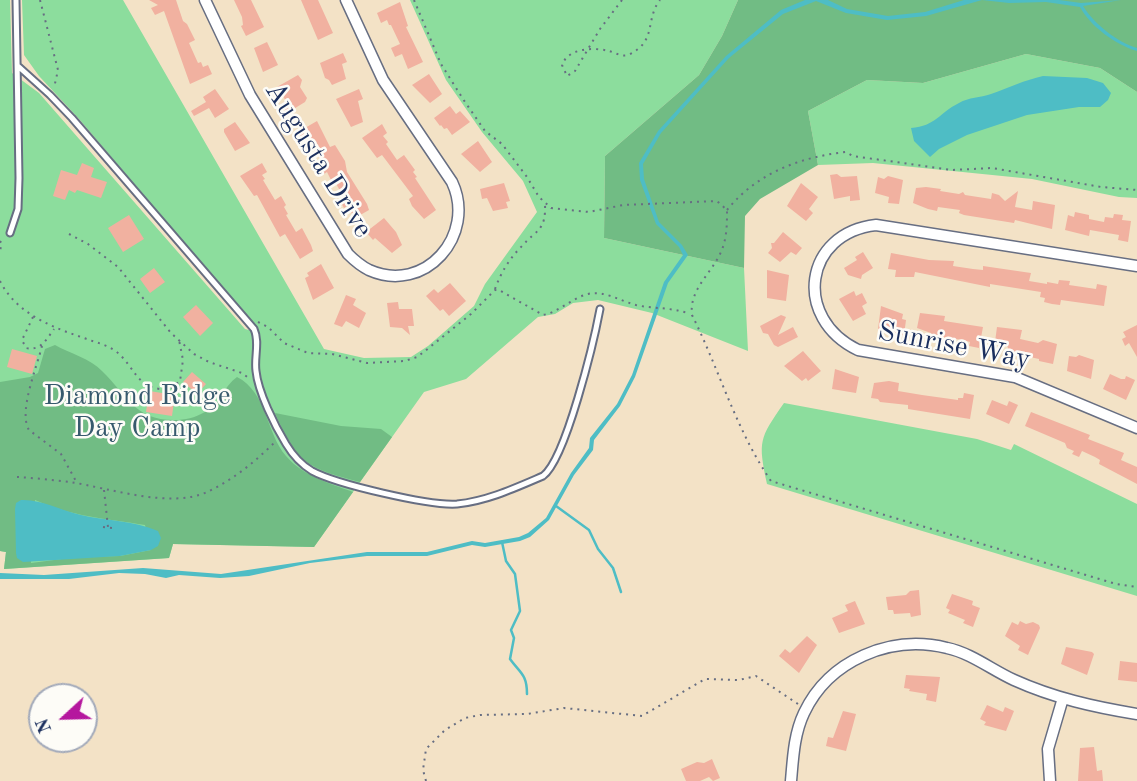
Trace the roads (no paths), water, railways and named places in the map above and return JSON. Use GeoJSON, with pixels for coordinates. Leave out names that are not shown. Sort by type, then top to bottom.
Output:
{"type":"FeatureCollection","features":[{"type":"Feature","properties":{"kind":"street","name":"Augusta Drive"},"geometry":{"type":"LineString","coordinates":[[205,0],[250,95],[348,254],[359,264],[376,272],[402,275],[415,272],[440,256],[453,238],[459,218],[458,197],[452,182],[383,80],[346,0]]}},
{"type":"Feature","properties":{"kind":"street","name":"Sunrise Way"},"geometry":{"type":"LineString","coordinates":[[1137,267],[876,225],[856,230],[833,244],[820,263],[815,286],[817,307],[827,327],[858,350],[1015,377],[1137,428]]}},
{"type":"Feature","properties":{"kind":"street"},"geometry":{"type":"LineString","coordinates":[[791,781],[796,737],[807,709],[824,684],[852,661],[881,649],[916,644],[943,647],[962,652],[1013,679],[1063,698],[1137,715]]}},
{"type":"Feature","properties":{"kind":"street"},"geometry":{"type":"LineString","coordinates":[[1050,781],[1048,749],[1063,698]]}},
{"type":"Feature","properties":{"kind":"lane"},"geometry":{"type":"LineString","coordinates":[[9,233],[18,209],[19,67],[16,0]]}},
{"type":"Feature","properties":{"kind":"lane"},"geometry":{"type":"LineString","coordinates":[[19,67],[50,95],[257,335],[255,367],[258,384],[291,452],[315,472],[381,492],[445,504],[492,497],[543,477],[549,472],[566,432],[600,309]]}},
{"type":"Feature","properties":{"kind":"water"},"geometry":{"type":"Polygon","coordinates":[[[805,0],[828,0],[847,9],[888,16],[925,12],[964,0],[982,0],[926,16],[887,20],[846,13],[816,1],[783,14],[729,58],[661,133],[643,164],[644,179],[659,222],[688,255],[668,283],[635,377],[620,406],[594,440],[593,450],[574,475],[549,520],[530,537],[485,547],[472,545],[427,556],[367,556],[310,563],[249,576],[220,578],[179,575],[166,578],[119,573],[69,579],[0,579],[0,573],[44,575],[143,568],[221,574],[367,552],[427,552],[472,541],[485,543],[528,533],[546,518],[571,473],[589,448],[590,438],[617,404],[632,375],[664,282],[683,255],[679,247],[656,224],[640,180],[639,163],[658,131],[726,56],[781,10],[805,0]]]}},
{"type":"Feature","properties":{"kind":"water"},"geometry":{"type":"Polygon","coordinates":[[[982,0],[1059,0],[1081,3],[1121,0],[1083,6],[1107,32],[1137,48],[1137,51],[1104,34],[1080,7],[1046,2],[1009,3],[982,0]]]}},
{"type":"Feature","properties":{"kind":"water"},"geometry":{"type":"Polygon","coordinates":[[[1043,76],[1087,78],[1103,83],[1111,93],[1100,107],[1079,107],[1027,115],[967,135],[939,149],[930,157],[914,141],[911,128],[932,122],[963,101],[1043,76]]]}},
{"type":"Feature","properties":{"kind":"water"},"geometry":{"type":"Polygon","coordinates":[[[21,500],[43,503],[81,515],[139,525],[158,531],[161,538],[158,546],[151,550],[120,556],[23,562],[17,558],[16,553],[15,509],[16,503],[21,500]]]}},
{"type":"Feature","properties":{"kind":"waterway"},"geometry":{"type":"LineString","coordinates":[[556,506],[589,530],[598,549],[613,568],[621,592]]}},
{"type":"Feature","properties":{"kind":"waterway"},"geometry":{"type":"LineString","coordinates":[[502,542],[506,561],[515,574],[520,611],[511,630],[514,638],[510,659],[524,678],[527,694]]}},
{"type":"Feature","properties":{"kind":"park label","name":"Diamond Ridge Day Camp"},"geometry":{"type":"Point","coordinates":[137,413]}}]}
